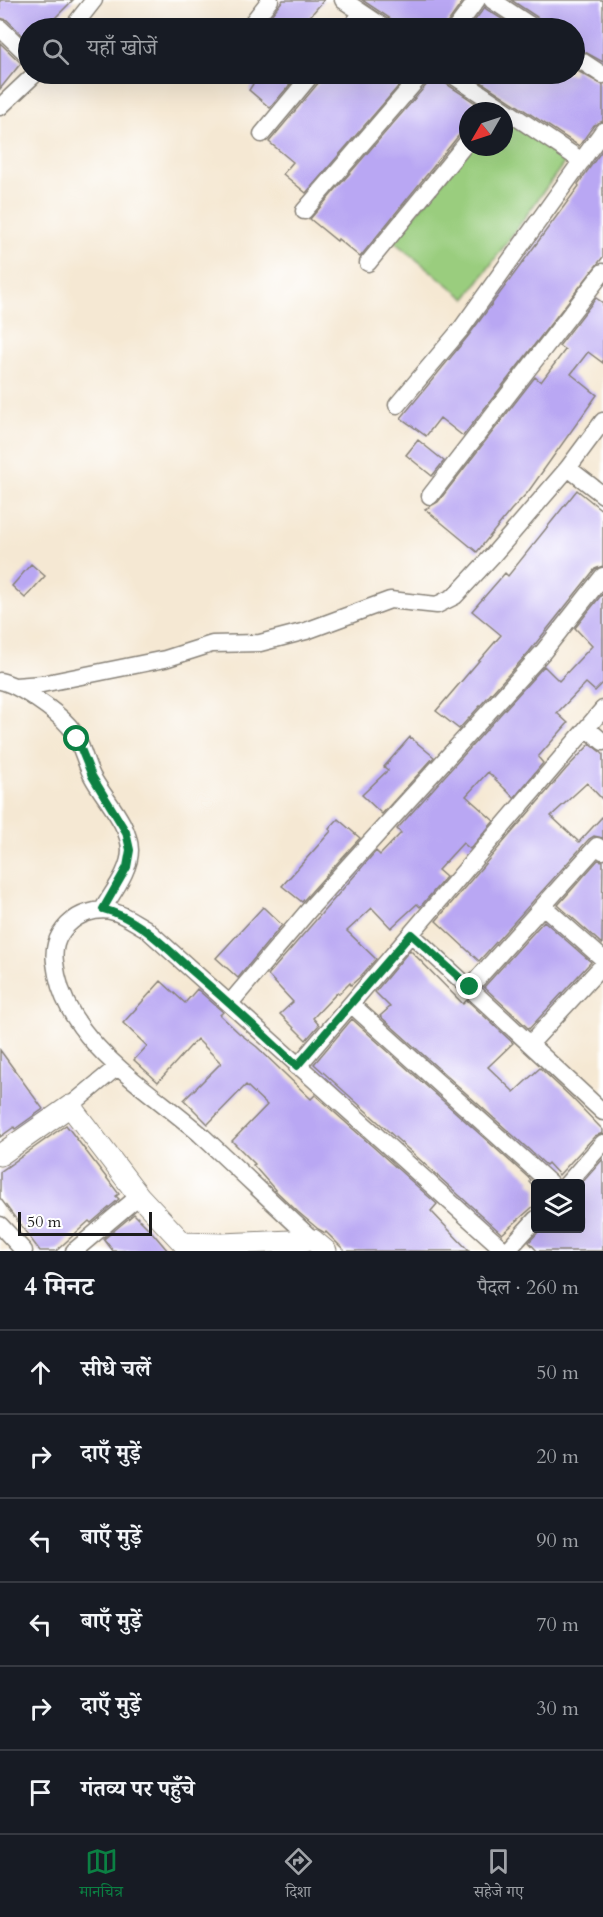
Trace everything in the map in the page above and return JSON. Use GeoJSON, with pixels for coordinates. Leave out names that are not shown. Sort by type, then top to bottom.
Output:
{"type":"FeatureCollection","features":[{"type":"Feature","properties":{"kind":"street"},"geometry":{"type":"LineString","coordinates":[[80,18],[94,0]]}},
{"type":"Feature","properties":{"kind":"street"},"geometry":{"type":"LineString","coordinates":[[256,18],[270,0]]}},
{"type":"Feature","properties":{"kind":"street"},"geometry":{"type":"LineString","coordinates":[[343,0],[370,18]]}},
{"type":"Feature","properties":{"kind":"street"},"geometry":{"type":"LineString","coordinates":[[464,18],[477,0]]}},
{"type":"Feature","properties":{"kind":"street"},"geometry":{"type":"LineString","coordinates":[[492,0],[519,18]]}},
{"type":"Feature","properties":{"kind":"street"},"geometry":{"type":"LineString","coordinates":[[358,18],[362,13]]}},
{"type":"Feature","properties":{"kind":"street"},"geometry":{"type":"LineString","coordinates":[[0,28],[18,45]]}},
{"type":"Feature","properties":{"kind":"street"},"geometry":{"type":"LineString","coordinates":[[585,63],[603,75]]}},
{"type":"Feature","properties":{"kind":"street"},"geometry":{"type":"LineString","coordinates":[[0,107],[24,84]]}},
{"type":"Feature","properties":{"kind":"street"},"geometry":{"type":"LineString","coordinates":[[262,134],[304,84]]}},
{"type":"Feature","properties":{"kind":"street"},"geometry":{"type":"LineString","coordinates":[[304,211],[413,84]]}},
{"type":"Feature","properties":{"kind":"street"},"geometry":{"type":"LineString","coordinates":[[464,84],[488,102]]}},
{"type":"Feature","properties":{"kind":"street"},"geometry":{"type":"LineString","coordinates":[[513,118],[582,161]]}},
{"type":"Feature","properties":{"kind":"street"},"geometry":{"type":"LineString","coordinates":[[398,405],[461,329],[603,131]]}},
{"type":"Feature","properties":{"kind":"street"},"geometry":{"type":"LineString","coordinates":[[368,263],[459,152]]}},
{"type":"Feature","properties":{"kind":"street"},"geometry":{"type":"LineString","coordinates":[[430,496],[603,272]]}},
{"type":"Feature","properties":{"kind":"street"},"geometry":{"type":"LineString","coordinates":[[7,684],[42,684],[165,659],[212,644],[260,643],[306,631],[390,600],[437,605],[455,596],[493,555],[567,468],[603,421]]}},
{"type":"Feature","properties":{"kind":"street"},"geometry":{"type":"LineString","coordinates":[[567,468],[603,495]]}},
{"type":"Feature","properties":{"kind":"street"},"geometry":{"type":"LineString","coordinates":[[230,1003],[314,904],[543,652],[603,576]]}},
{"type":"Feature","properties":{"kind":"street"},"geometry":{"type":"LineString","coordinates":[[7,684],[21,688],[69,726],[77,739],[92,776],[126,832],[130,850],[127,867],[103,909]]}},
{"type":"Feature","properties":{"kind":"street"},"geometry":{"type":"LineString","coordinates":[[297,1066],[603,709]]}},
{"type":"Feature","properties":{"kind":"street"},"geometry":{"type":"LineString","coordinates":[[587,728],[603,742]]}},
{"type":"Feature","properties":{"kind":"street"},"geometry":{"type":"LineString","coordinates":[[470,987],[597,846],[603,851]]}},
{"type":"Feature","properties":{"kind":"street"},"geometry":{"type":"LineString","coordinates":[[530,1044],[601,968],[543,906]]}},
{"type":"Feature","properties":{"kind":"street"},"geometry":{"type":"LineString","coordinates":[[320,1245],[189,1125],[117,1067],[80,1027],[59,985],[53,954],[57,938],[67,925],[83,914],[103,909],[119,913],[145,928],[506,1251],[531,1224]]}},
{"type":"Feature","properties":{"kind":"street"},"geometry":{"type":"LineString","coordinates":[[411,934],[603,1112]]}},
{"type":"Feature","properties":{"kind":"street"},"geometry":{"type":"LineString","coordinates":[[351,1004],[545,1179]]}},
{"type":"Feature","properties":{"kind":"street"},"geometry":{"type":"LineString","coordinates":[[0,1155],[70,1106],[117,1067]]}},
{"type":"Feature","properties":{"kind":"street"},"geometry":{"type":"LineString","coordinates":[[70,1106],[140,1196],[187,1247],[222,1244],[320,1245]]}},
{"type":"Feature","properties":{"kind":"street"},"geometry":{"type":"LineString","coordinates":[[571,1179],[603,1143]]}},
{"type":"Feature","properties":{"kind":"street"},"geometry":{"type":"LineString","coordinates":[[74,1251],[140,1196]]}},
{"type":"Feature","properties":{"kind":"street"},"geometry":{"type":"LineString","coordinates":[[0,1225],[24,1251]]}},
{"type":"Feature","properties":{"kind":"green space"},"geometry":{"type":"Polygon","coordinates":[[[513,118],[567,159],[466,299],[393,241],[464,156],[513,156],[513,118]]]}},
{"type":"Feature","properties":{"kind":"building"},"geometry":{"type":"Polygon","coordinates":[[[0,0],[73,0],[55,18],[18,18],[18,31],[7,20],[0,18],[0,0]]]}},
{"type":"Feature","properties":{"kind":"building"},"geometry":{"type":"Polygon","coordinates":[[[283,0],[324,0],[309,18],[269,18],[283,0]]]}},
{"type":"Feature","properties":{"kind":"building"},"geometry":{"type":"Polygon","coordinates":[[[362,0],[464,0],[451,18],[389,18],[362,0]]]}},
{"type":"Feature","properties":{"kind":"building"},"geometry":{"type":"Polygon","coordinates":[[[511,0],[603,0],[603,62],[585,52],[585,18],[538,18],[511,0]]]}},
{"type":"Feature","properties":{"kind":"building"},"geometry":{"type":"Polygon","coordinates":[[[485,7],[500,18],[477,18],[485,7]]]}},
{"type":"Feature","properties":{"kind":"building"},"geometry":{"type":"Polygon","coordinates":[[[0,43],[18,60],[18,67],[0,89],[0,43]]]}},
{"type":"Feature","properties":{"kind":"building"},"geometry":{"type":"Polygon","coordinates":[[[585,75],[603,85],[603,121],[594,125],[579,146],[484,84],[585,84],[585,75]]]}},
{"type":"Feature","properties":{"kind":"building"},"geometry":{"type":"Polygon","coordinates":[[[253,84],[290,84],[270,108],[249,90],[253,84]]]}},
{"type":"Feature","properties":{"kind":"building"},"geometry":{"type":"Polygon","coordinates":[[[317,84],[400,84],[306,193],[283,174],[293,162],[269,142],[317,84]]]}},
{"type":"Feature","properties":{"kind":"building"},"geometry":{"type":"Polygon","coordinates":[[[427,84],[447,84],[474,102],[459,102],[459,135],[360,257],[338,239],[337,241],[310,219],[427,84]]]}},
{"type":"Feature","properties":{"kind":"building"},"geometry":{"type":"Polygon","coordinates":[[[603,149],[603,257],[463,436],[440,418],[426,436],[401,418],[469,335],[579,186],[578,184],[603,149]]]}},
{"type":"Feature","properties":{"kind":"building"},"geometry":{"type":"Polygon","coordinates":[[[596,298],[603,303],[603,363],[588,352],[571,374],[597,395],[528,492],[477,552],[425,509],[438,502],[535,377],[541,382],[565,350],[559,346],[596,298]]]}},
{"type":"Feature","properties":{"kind":"building"},"geometry":{"type":"Polygon","coordinates":[[[418,440],[444,461],[432,476],[406,455],[418,440]]]}},
{"type":"Feature","properties":{"kind":"building"},"geometry":{"type":"Polygon","coordinates":[[[577,490],[603,511],[603,566],[595,569],[529,652],[459,729],[436,711],[501,635],[472,611],[505,573],[508,576],[577,490]]]}},
{"type":"Feature","properties":{"kind":"building"},"geometry":{"type":"Polygon","coordinates":[[[31,564],[45,576],[25,598],[12,586],[31,564]]]}},
{"type":"Feature","properties":{"kind":"building"},"geometry":{"type":"Polygon","coordinates":[[[603,593],[603,683],[595,691],[586,683],[557,713],[568,723],[538,757],[543,763],[514,798],[488,772],[466,796],[494,821],[470,849],[463,843],[438,870],[446,877],[420,907],[417,904],[391,928],[372,908],[347,931],[376,959],[360,977],[339,994],[337,993],[313,1018],[319,1025],[306,1040],[280,1014],[293,1002],[268,975],[376,851],[380,855],[401,833],[397,829],[544,666],[559,681],[592,646],[575,628],[603,593]]]}},
{"type":"Feature","properties":{"kind":"building"},"geometry":{"type":"Polygon","coordinates":[[[410,737],[434,757],[382,814],[362,795],[388,770],[384,767],[410,737]]]}},
{"type":"Feature","properties":{"kind":"building"},"geometry":{"type":"Polygon","coordinates":[[[590,744],[603,754],[603,800],[587,783],[551,816],[579,842],[603,816],[603,838],[594,836],[589,839],[479,961],[436,921],[590,744]]]}},
{"type":"Feature","properties":{"kind":"building"},"geometry":{"type":"Polygon","coordinates":[[[338,819],[360,838],[302,902],[282,886],[331,831],[329,829],[338,819]]]}},
{"type":"Feature","properties":{"kind":"building"},"geometry":{"type":"Polygon","coordinates":[[[598,860],[603,861],[602,944],[558,905],[598,860]]]}},
{"type":"Feature","properties":{"kind":"building"},"geometry":{"type":"Polygon","coordinates":[[[263,907],[282,925],[238,978],[216,958],[263,907]]]}},
{"type":"Feature","properties":{"kind":"building"},"geometry":{"type":"Polygon","coordinates":[[[544,921],[591,962],[529,1029],[484,987],[544,921]]]}},
{"type":"Feature","properties":{"kind":"building"},"geometry":{"type":"Polygon","coordinates":[[[410,950],[463,1004],[467,1000],[513,1043],[488,1067],[514,1092],[540,1068],[603,1130],[603,1133],[595,1136],[559,1175],[380,1016],[390,1007],[375,992],[410,950]]]}},
{"type":"Feature","properties":{"kind":"building"},"geometry":{"type":"Polygon","coordinates":[[[161,981],[185,1003],[197,989],[223,1012],[220,1015],[311,1099],[315,1095],[437,1204],[431,1211],[469,1251],[345,1251],[326,1232],[318,1229],[298,1212],[232,1141],[267,1105],[246,1085],[208,1124],[184,1100],[221,1063],[197,1039],[158,1082],[134,1060],[147,1046],[123,1023],[161,981]]]}},
{"type":"Feature","properties":{"kind":"building"},"geometry":{"type":"Polygon","coordinates":[[[352,1019],[531,1180],[529,1182],[531,1184],[531,1208],[502,1234],[314,1064],[352,1019]]]}},
{"type":"Feature","properties":{"kind":"building"},"geometry":{"type":"Polygon","coordinates":[[[0,1050],[43,1109],[0,1137],[0,1050]]]}},
{"type":"Feature","properties":{"kind":"building"},"geometry":{"type":"Polygon","coordinates":[[[66,1125],[119,1194],[116,1196],[119,1199],[91,1223],[89,1221],[56,1251],[40,1251],[0,1198],[0,1172],[66,1125]]]}},
{"type":"Feature","properties":{"kind":"building"},"geometry":{"type":"Polygon","coordinates":[[[603,1159],[603,1251],[537,1251],[529,1242],[537,1233],[585,1233],[585,1179],[603,1159]]]}},
{"type":"Feature","properties":{"kind":"building"},"geometry":{"type":"Polygon","coordinates":[[[134,1214],[168,1251],[113,1251],[104,1239],[134,1214]]]}},
{"type":"Feature","properties":{"kind":"route"},"geometry":{"type":"LineString","coordinates":[[77,739],[92,776],[126,832],[130,850],[127,867],[103,909],[119,913],[145,928],[297,1066],[411,934],[470,987]]}}]}
